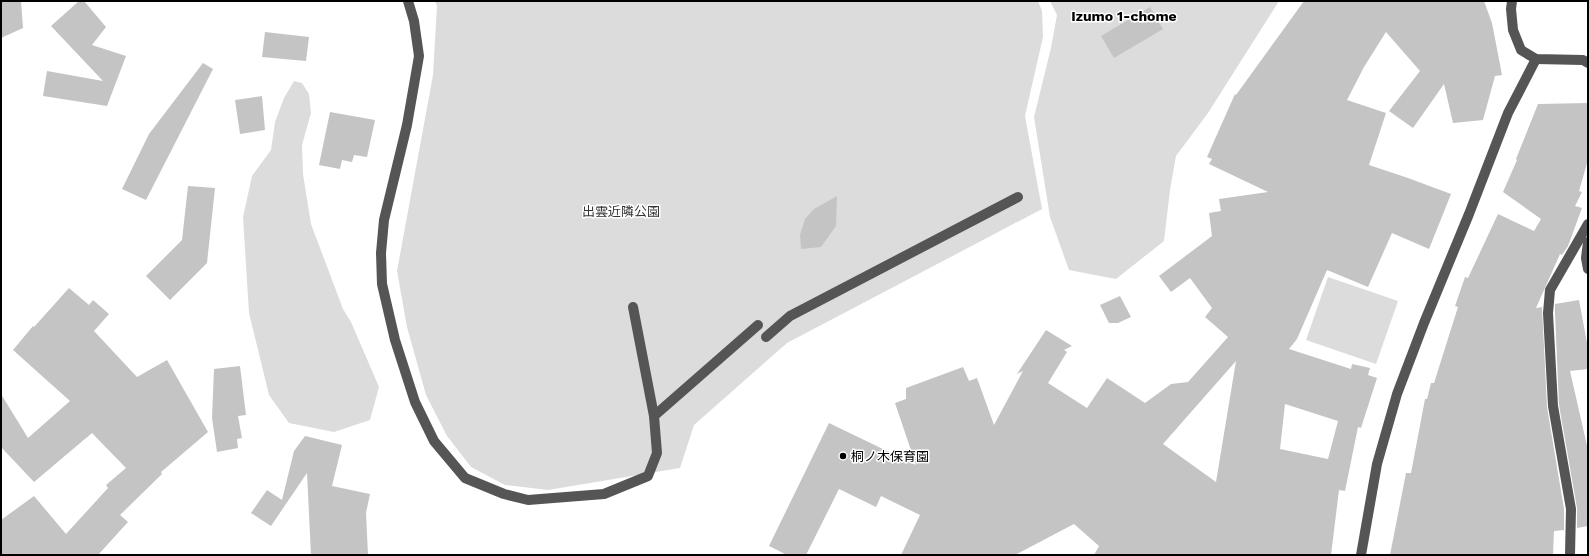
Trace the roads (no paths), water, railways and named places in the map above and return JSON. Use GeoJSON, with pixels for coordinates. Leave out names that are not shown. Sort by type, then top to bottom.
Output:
{"type":"FeatureCollection","features":[{"type":"Feature","properties":{"kind":"street"},"geometry":{"type":"LineString","coordinates":[[408,1],[414,21],[419,56],[407,125],[384,220],[381,253],[382,284],[395,340],[415,402],[434,441],[465,478],[504,494],[528,500],[604,494],[648,476],[656,453],[654,416],[633,307]]}},
{"type":"Feature","properties":{"kind":"street"},"geometry":{"type":"LineString","coordinates":[[1512,1],[1511,9],[1513,30],[1522,50],[1536,59],[1583,60],[1588,63]]}},
{"type":"Feature","properties":{"kind":"street"},"geometry":{"type":"LineString","coordinates":[[1361,555],[1377,464],[1398,394],[1424,323],[1469,214],[1508,113],[1536,59]]}},
{"type":"Feature","properties":{"kind":"street"},"geometry":{"type":"LineString","coordinates":[[766,337],[790,316],[1018,197]]}},
{"type":"Feature","properties":{"kind":"street"},"geometry":{"type":"LineString","coordinates":[[1570,555],[1571,509],[1553,406],[1548,313],[1550,290],[1588,224]]}},
{"type":"Feature","properties":{"kind":"street"},"geometry":{"type":"LineString","coordinates":[[1588,242],[1586,258],[1588,269]]}},
{"type":"Feature","properties":{"kind":"street"},"geometry":{"type":"LineString","coordinates":[[654,416],[758,324]]}},
{"type":"Feature","properties":{"kind":"place","name":"桐ノ木保育園"},"geometry":{"type":"Point","coordinates":[843,456]}},
{"type":"Feature","properties":{"kind":"district","name":"Izumo 1-chome"},"geometry":{"type":"Point","coordinates":[1124,16]}},
{"type":"Feature","properties":{"kind":"park label","name":"出雲近隣公園"},"geometry":{"type":"Point","coordinates":[621,211]}}]}
